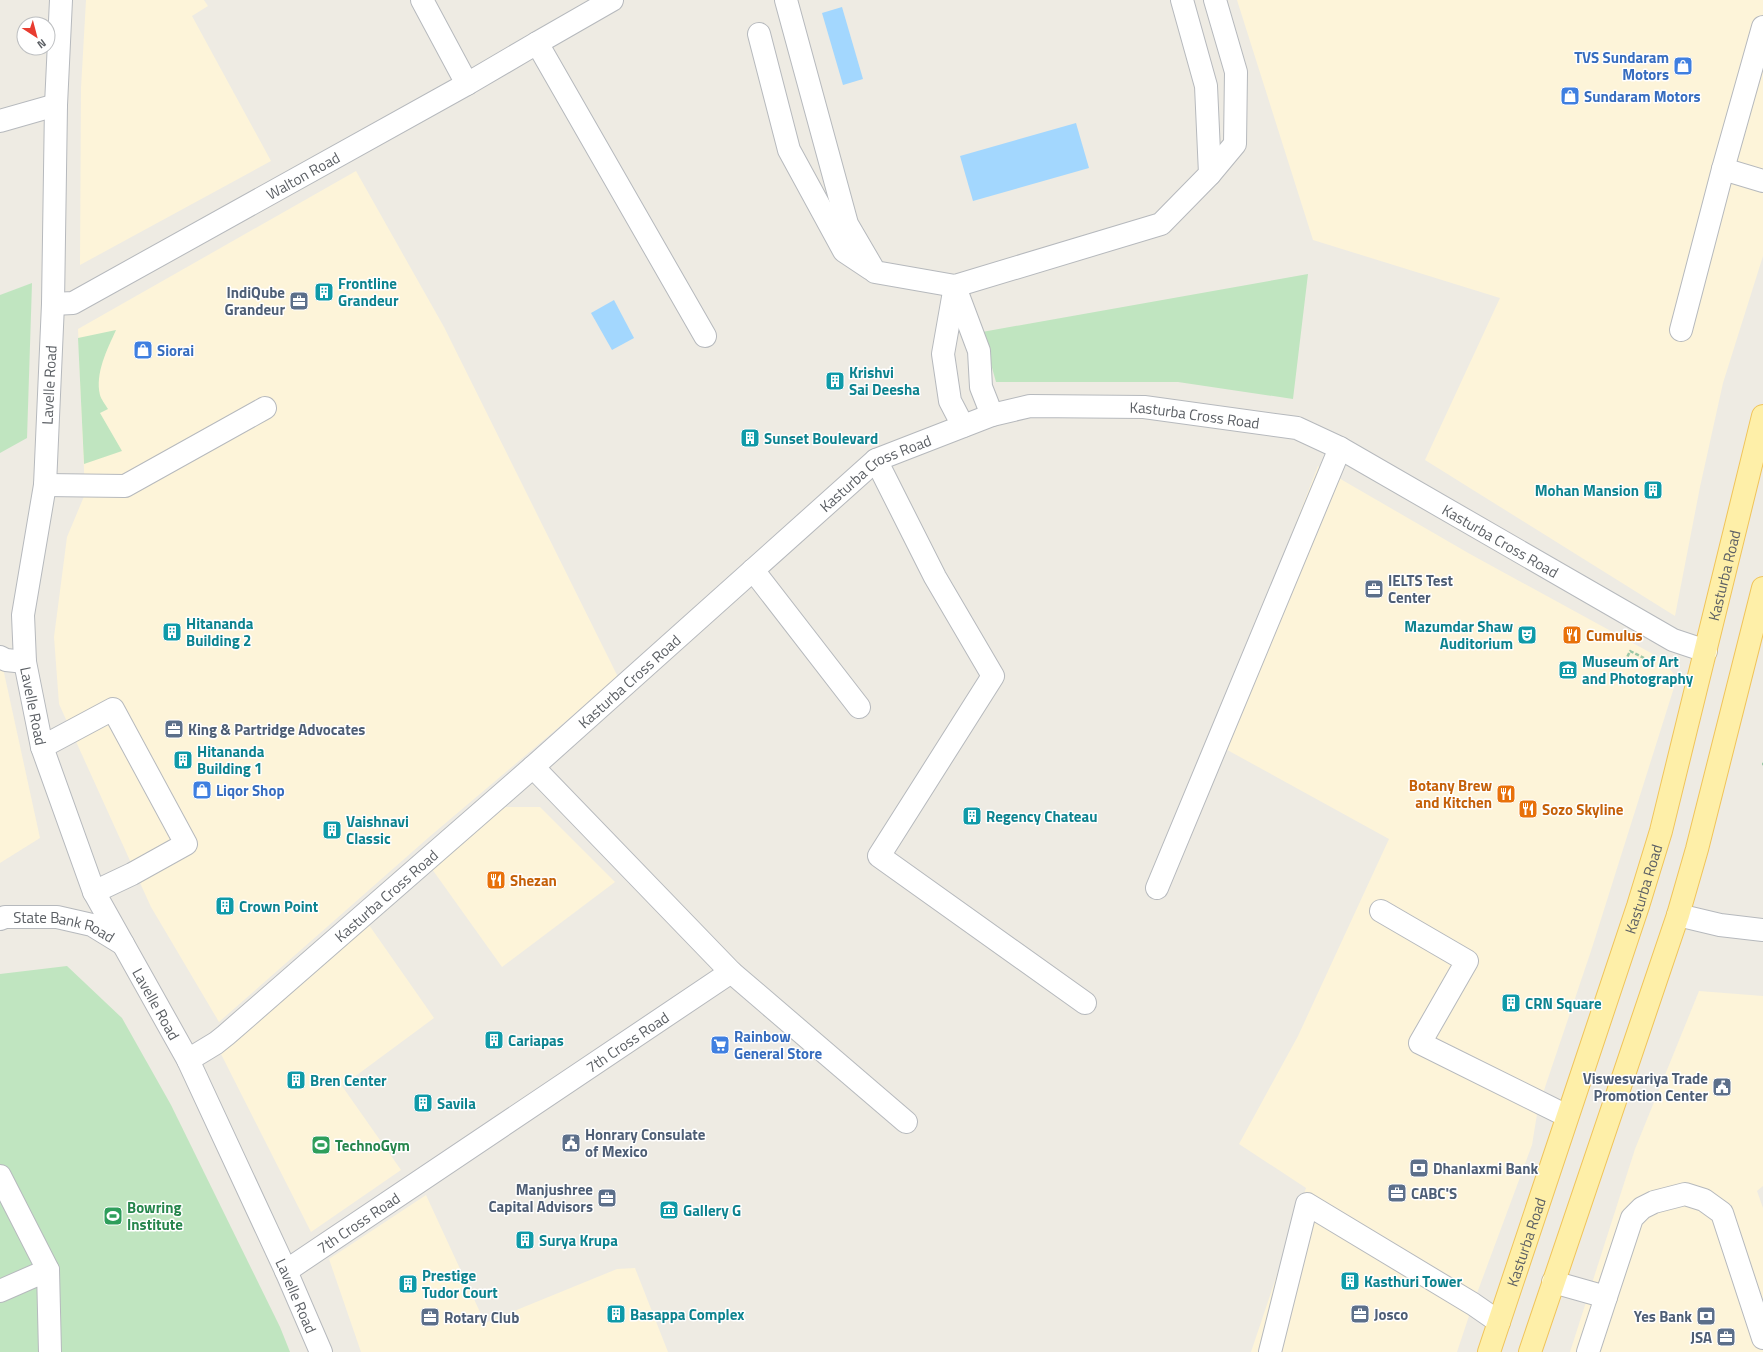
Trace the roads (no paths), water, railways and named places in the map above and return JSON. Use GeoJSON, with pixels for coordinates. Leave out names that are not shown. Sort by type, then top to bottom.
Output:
{"type":"FeatureCollection","features":[{"type":"Feature","properties":{"kind":"main road","name":"Kasturba Road"},"geometry":{"type":"LineString","coordinates":[[1489,1352],[1633,920],[1661,831],[1763,416]]}},
{"type":"Feature","properties":{"kind":"main road"},"geometry":{"type":"LineString","coordinates":[[1530,1352],[1678,915],[1697,848],[1762,592]]}},
{"type":"Feature","properties":{"kind":"street","name":"Lavelle Road"},"geometry":{"type":"LineString","coordinates":[[61,0],[56,105],[53,304],[45,485],[23,615],[25,662],[42,747],[94,892],[188,1060],[286,1271],[321,1352]]}},
{"type":"Feature","properties":{"kind":"street"},"geometry":{"type":"LineString","coordinates":[[422,0],[467,84]]}},
{"type":"Feature","properties":{"kind":"street","name":"Walton Road"},"geometry":{"type":"LineString","coordinates":[[53,304],[73,303],[467,84],[612,0]]}},
{"type":"Feature","properties":{"kind":"street"},"geometry":{"type":"LineString","coordinates":[[786,0],[847,224],[875,272]]}},
{"type":"Feature","properties":{"kind":"street"},"geometry":{"type":"LineString","coordinates":[[1182,0],[1206,86],[1210,174]]}},
{"type":"Feature","properties":{"kind":"street"},"geometry":{"type":"LineString","coordinates":[[759,34],[789,150],[844,251],[875,272],[955,286],[1161,224],[1210,174],[1235,144],[1236,72],[1216,0]]}},
{"type":"Feature","properties":{"kind":"street"},"geometry":{"type":"LineString","coordinates":[[1681,330],[1723,169],[1759,59],[1763,27]]}},
{"type":"Feature","properties":{"kind":"street"},"geometry":{"type":"LineString","coordinates":[[537,43],[705,336]]}},
{"type":"Feature","properties":{"kind":"street"},"geometry":{"type":"LineString","coordinates":[[0,121],[56,105]]}},
{"type":"Feature","properties":{"kind":"street"},"geometry":{"type":"LineString","coordinates":[[1723,169],[1763,180]]}},
{"type":"Feature","properties":{"kind":"street"},"geometry":{"type":"LineString","coordinates":[[955,286],[979,351],[981,387],[992,415]]}},
{"type":"Feature","properties":{"kind":"street"},"geometry":{"type":"LineString","coordinates":[[955,286],[943,354],[950,401],[962,426]]}},
{"type":"Feature","properties":{"kind":"street","name":"Kasturba Cross Road"},"geometry":{"type":"LineString","coordinates":[[188,1060],[216,1043],[532,767],[876,460],[992,415],[1030,406],[1144,406],[1297,428],[1340,448],[1673,640],[1706,651]]}},
{"type":"Feature","properties":{"kind":"street"},"geometry":{"type":"LineString","coordinates":[[45,485],[125,486],[265,408]]}},
{"type":"Feature","properties":{"kind":"street"},"geometry":{"type":"LineString","coordinates":[[1157,888],[1340,448]]}},
{"type":"Feature","properties":{"kind":"street"},"geometry":{"type":"LineString","coordinates":[[876,460],[935,577],[993,676],[879,856],[1085,1003]]}},
{"type":"Feature","properties":{"kind":"street"},"geometry":{"type":"LineString","coordinates":[[753,570],[859,706]]}},
{"type":"Feature","properties":{"kind":"street"},"geometry":{"type":"LineString","coordinates":[[0,657],[6,660],[25,662]]}},
{"type":"Feature","properties":{"kind":"street"},"geometry":{"type":"LineString","coordinates":[[42,747],[113,709],[186,844],[135,872],[94,892]]}},
{"type":"Feature","properties":{"kind":"street"},"geometry":{"type":"LineString","coordinates":[[532,767],[730,972],[906,1122]]}},
{"type":"Feature","properties":{"kind":"street"},"geometry":{"type":"LineString","coordinates":[[1381,911],[1467,961],[1420,1043],[1567,1116]]}},
{"type":"Feature","properties":{"kind":"street"},"geometry":{"type":"LineString","coordinates":[[1678,915],[1720,925],[1763,930]]}},
{"type":"Feature","properties":{"kind":"street","name":"State Bank Road"},"geometry":{"type":"LineString","coordinates":[[0,919],[5,917],[57,917],[71,920],[92,925],[125,946]]}},
{"type":"Feature","properties":{"kind":"street","name":"7th Cross Road"},"geometry":{"type":"LineString","coordinates":[[286,1271],[730,972]]}},
{"type":"Feature","properties":{"kind":"street"},"geometry":{"type":"LineString","coordinates":[[0,1176],[48,1270],[50,1352]]}},
{"type":"Feature","properties":{"kind":"street"},"geometry":{"type":"LineString","coordinates":[[1588,1352],[1632,1218],[1642,1208],[1654,1202],[1685,1194],[1704,1200],[1722,1213],[1763,1338]]}},
{"type":"Feature","properties":{"kind":"street"},"geometry":{"type":"LineString","coordinates":[[1270,1352],[1308,1204],[1473,1304],[1499,1322]]}},
{"type":"Feature","properties":{"kind":"street"},"geometry":{"type":"LineString","coordinates":[[0,1291],[48,1270]]}},
{"type":"Feature","properties":{"kind":"street"},"geometry":{"type":"LineString","coordinates":[[1553,1282],[1606,1297]]}},
{"type":"Feature","properties":{"kind":"water"},"geometry":{"type":"Polygon","coordinates":[[[842,7],[863,79],[843,85],[822,13],[842,7]]]}},
{"type":"Feature","properties":{"kind":"water"},"geometry":{"type":"Polygon","coordinates":[[[1076,123],[1089,168],[973,201],[960,156],[1076,123]]]}},
{"type":"Feature","properties":{"kind":"water"},"geometry":{"type":"Polygon","coordinates":[[[614,300],[634,338],[612,350],[591,313],[614,300]]]}},
{"type":"Feature","properties":{"kind":"place","name":"TVS Sundaram Motors"},"geometry":{"type":"Point","coordinates":[1683,66]}},
{"type":"Feature","properties":{"kind":"place","name":"Sundaram Motors"},"geometry":{"type":"Point","coordinates":[1570,96]}},
{"type":"Feature","properties":{"kind":"place","name":"Frontline Grandeur"},"geometry":{"type":"Point","coordinates":[324,292]}},
{"type":"Feature","properties":{"kind":"place","name":"IndiQube Grandeur"},"geometry":{"type":"Point","coordinates":[299,301]}},
{"type":"Feature","properties":{"kind":"place","name":"Siorai"},"geometry":{"type":"Point","coordinates":[143,350]}},
{"type":"Feature","properties":{"kind":"place","name":"Krishvi Sai Deesha"},"geometry":{"type":"Point","coordinates":[835,381]}},
{"type":"Feature","properties":{"kind":"place","name":"Sunset Boulevard"},"geometry":{"type":"Point","coordinates":[750,438]}},
{"type":"Feature","properties":{"kind":"place","name":"Mohan Mansion"},"geometry":{"type":"Point","coordinates":[1653,490]}},
{"type":"Feature","properties":{"kind":"place","name":"IELTS Test Center"},"geometry":{"type":"Point","coordinates":[1374,589]}},
{"type":"Feature","properties":{"kind":"place","name":"Hitananda Building 2"},"geometry":{"type":"Point","coordinates":[172,632]}},
{"type":"Feature","properties":{"kind":"place","name":"Mazumdar Shaw Auditorium"},"geometry":{"type":"Point","coordinates":[1527,635]}},
{"type":"Feature","properties":{"kind":"place","name":"Cumulus"},"geometry":{"type":"Point","coordinates":[1572,635]}},
{"type":"Feature","properties":{"kind":"place","name":"Museum of Art and Photography"},"geometry":{"type":"Point","coordinates":[1568,670]}},
{"type":"Feature","properties":{"kind":"place","name":"King & Partridge Advocates"},"geometry":{"type":"Point","coordinates":[174,729]}},
{"type":"Feature","properties":{"kind":"place","name":"Hitananda Building 1"},"geometry":{"type":"Point","coordinates":[183,760]}},
{"type":"Feature","properties":{"kind":"place","name":"Liqor Shop"},"geometry":{"type":"Point","coordinates":[202,790]}},
{"type":"Feature","properties":{"kind":"place","name":"Botany Brew and Kitchen"},"geometry":{"type":"Point","coordinates":[1506,794]}},
{"type":"Feature","properties":{"kind":"place","name":"Sozo Skyline"},"geometry":{"type":"Point","coordinates":[1528,809]}},
{"type":"Feature","properties":{"kind":"place","name":"Regency Chateau"},"geometry":{"type":"Point","coordinates":[972,816]}},
{"type":"Feature","properties":{"kind":"place","name":"Vaishnavi Classic"},"geometry":{"type":"Point","coordinates":[332,830]}},
{"type":"Feature","properties":{"kind":"place","name":"Shezan"},"geometry":{"type":"Point","coordinates":[496,880]}},
{"type":"Feature","properties":{"kind":"place","name":"Crown Point"},"geometry":{"type":"Point","coordinates":[225,906]}},
{"type":"Feature","properties":{"kind":"place","name":"CRN Square"},"geometry":{"type":"Point","coordinates":[1511,1003]}},
{"type":"Feature","properties":{"kind":"place","name":"Cariapas"},"geometry":{"type":"Point","coordinates":[494,1040]}},
{"type":"Feature","properties":{"kind":"place","name":"Rainbow General Store"},"geometry":{"type":"Point","coordinates":[720,1045]}},
{"type":"Feature","properties":{"kind":"place","name":"Bren Center"},"geometry":{"type":"Point","coordinates":[296,1080]}},
{"type":"Feature","properties":{"kind":"place","name":"Viswesvariya Trade Promotion Center"},"geometry":{"type":"Point","coordinates":[1722,1087]}},
{"type":"Feature","properties":{"kind":"place","name":"Savila"},"geometry":{"type":"Point","coordinates":[423,1103]}},
{"type":"Feature","properties":{"kind":"place","name":"Honrary Consulate of Mexico"},"geometry":{"type":"Point","coordinates":[571,1143]}},
{"type":"Feature","properties":{"kind":"place","name":"TechnoGym"},"geometry":{"type":"Point","coordinates":[321,1145]}},
{"type":"Feature","properties":{"kind":"place","name":"Dhanlaxmi Bank"},"geometry":{"type":"Point","coordinates":[1419,1168]}},
{"type":"Feature","properties":{"kind":"place","name":"CABC'S"},"geometry":{"type":"Point","coordinates":[1397,1193]}},
{"type":"Feature","properties":{"kind":"place","name":"Manjushree Capital Advisors"},"geometry":{"type":"Point","coordinates":[607,1198]}},
{"type":"Feature","properties":{"kind":"place","name":"Gallery G"},"geometry":{"type":"Point","coordinates":[669,1210]}},
{"type":"Feature","properties":{"kind":"place","name":"Bowring Institute"},"geometry":{"type":"Point","coordinates":[113,1216]}},
{"type":"Feature","properties":{"kind":"place","name":"Surya Krupa"},"geometry":{"type":"Point","coordinates":[525,1240]}},
{"type":"Feature","properties":{"kind":"place","name":"Kasthuri Tower"},"geometry":{"type":"Point","coordinates":[1350,1281]}},
{"type":"Feature","properties":{"kind":"place","name":"Prestige Tudor Court"},"geometry":{"type":"Point","coordinates":[408,1284]}},
{"type":"Feature","properties":{"kind":"place","name":"Basappa Complex"},"geometry":{"type":"Point","coordinates":[616,1314]}},
{"type":"Feature","properties":{"kind":"place","name":"Josco"},"geometry":{"type":"Point","coordinates":[1360,1314]}},
{"type":"Feature","properties":{"kind":"place","name":"Yes Bank"},"geometry":{"type":"Point","coordinates":[1706,1316]}},
{"type":"Feature","properties":{"kind":"place","name":"Rotary Club"},"geometry":{"type":"Point","coordinates":[430,1317]}},
{"type":"Feature","properties":{"kind":"place","name":"JSA"},"geometry":{"type":"Point","coordinates":[1726,1337]}}]}
